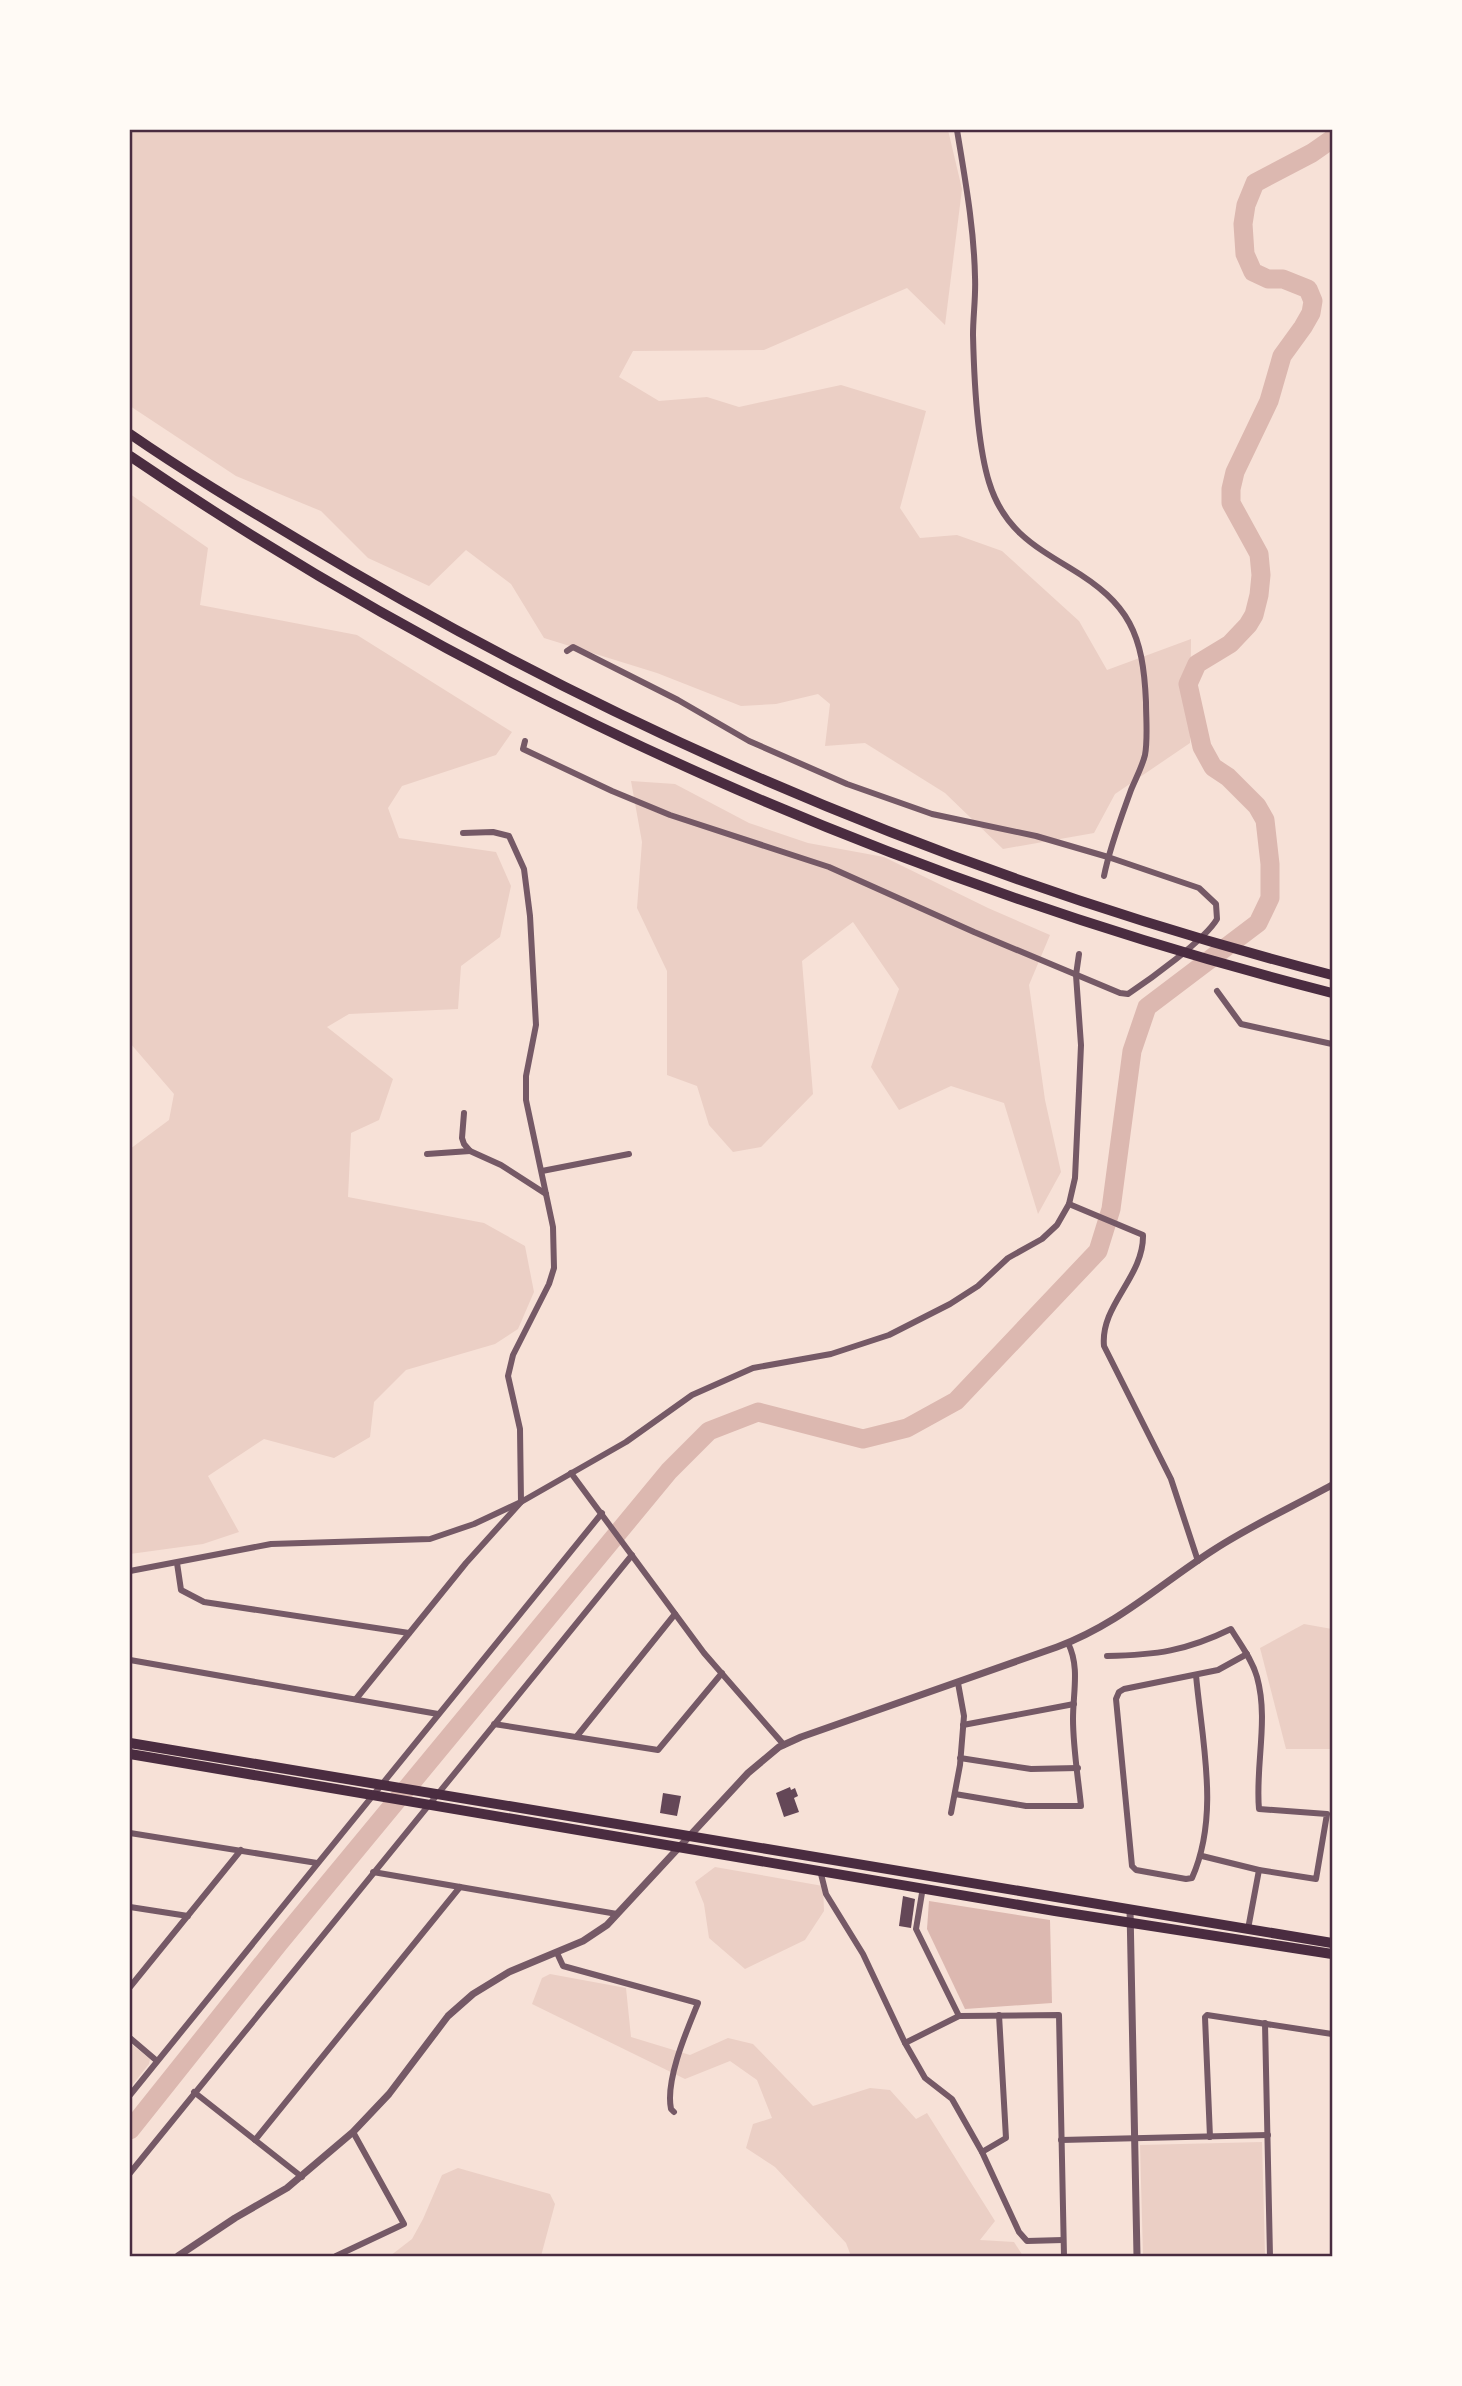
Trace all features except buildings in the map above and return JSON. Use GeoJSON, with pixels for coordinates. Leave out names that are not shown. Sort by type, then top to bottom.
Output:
{"type":"FeatureCollection","features":[{"type":"Feature","properties":{"kind":"highway"},"geometry":{"type":"LineString","coordinates":[[130,434],[244,507],[417,610],[507,659],[717,761],[890,834],[1038,888],[1259,956],[1332,975]]}},
{"type":"Feature","properties":{"kind":"highway"},"geometry":{"type":"LineString","coordinates":[[130,456],[397,620],[597,726],[722,784],[883,851],[1032,905],[1247,971],[1332,993]]}},
{"type":"Feature","properties":{"kind":"main road"},"geometry":{"type":"LineString","coordinates":[[130,1743],[1332,1943]]}},
{"type":"Feature","properties":{"kind":"main road"},"geometry":{"type":"LineString","coordinates":[[130,1754],[1130,1923],[1332,1954]]}},
{"type":"Feature","properties":{"kind":"street"},"geometry":{"type":"LineString","coordinates":[[957,130],[973,239],[973,334],[981,439],[989,482],[998,505],[1015,530],[1036,548],[1074,570],[1116,603],[1129,619],[1139,647],[1144,676],[1145,752],[1108,857],[1104,876]]}},
{"type":"Feature","properties":{"kind":"street"},"geometry":{"type":"LineString","coordinates":[[524,741],[523,749],[612,791],[705,828],[754,841],[829,867],[974,932],[1128,994],[1207,932],[1217,919],[1216,904],[1199,888],[1036,836],[932,814],[847,784],[749,741],[678,700],[573,647],[567,652]]}},
{"type":"Feature","properties":{"kind":"street"},"geometry":{"type":"LineString","coordinates":[[356,1699],[466,1563],[521,1502],[520,1429],[508,1376],[513,1355],[549,1284],[554,1268],[552,1227],[526,1100],[526,1076],[536,1025],[530,916],[524,869],[509,836],[493,832],[463,833]]}},
{"type":"Feature","properties":{"kind":"street"},"geometry":{"type":"LineString","coordinates":[[130,1571],[271,1544],[430,1539],[474,1524],[521,1502],[626,1442],[692,1395],[724,1380],[753,1368],[831,1354],[874,1341],[950,1304],[978,1286],[1008,1258],[1042,1239],[1057,1225],[1069,1204],[1075,1178],[1081,1045],[1076,975],[1079,954]]}},
{"type":"Feature","properties":{"kind":"street"},"geometry":{"type":"LineString","coordinates":[[1217,990],[1241,1024],[1332,1044]]}},
{"type":"Feature","properties":{"kind":"street"},"geometry":{"type":"LineString","coordinates":[[464,1112],[462,1138],[470,1151],[501,1164],[546,1194]]}},
{"type":"Feature","properties":{"kind":"street"},"geometry":{"type":"LineString","coordinates":[[426,1154],[470,1151]]}},
{"type":"Feature","properties":{"kind":"street"},"geometry":{"type":"LineString","coordinates":[[542,1171],[629,1154]]}},
{"type":"Feature","properties":{"kind":"street"},"geometry":{"type":"LineString","coordinates":[[1069,1204],[1143,1235],[1143,1252],[1113,1308],[1105,1332],[1104,1346],[1171,1479],[1198,1561]]}},
{"type":"Feature","properties":{"kind":"street"},"geometry":{"type":"LineString","coordinates":[[571,1473],[675,1614],[784,1745]]}},
{"type":"Feature","properties":{"kind":"street"},"geometry":{"type":"LineString","coordinates":[[178,2256],[206,2236],[276,2196],[353,2132],[377,2108],[456,2007],[500,1977],[593,1935],[618,1914],[748,1773],[784,1745],[1068,1643],[1111,1623],[1216,1548],[1332,1485]]}},
{"type":"Feature","properties":{"kind":"street"},"geometry":{"type":"LineString","coordinates":[[130,2095],[438,1714],[604,1516]]}},
{"type":"Feature","properties":{"kind":"street"},"geometry":{"type":"LineString","coordinates":[[130,2172],[494,1724],[630,1552]]}},
{"type":"Feature","properties":{"kind":"street"},"geometry":{"type":"LineString","coordinates":[[177,1563],[181,1590],[204,1602],[409,1633]]}},
{"type":"Feature","properties":{"kind":"street"},"geometry":{"type":"LineString","coordinates":[[577,1736],[675,1614]]}},
{"type":"Feature","properties":{"kind":"street"},"geometry":{"type":"LineString","coordinates":[[1107,1656],[1149,1656],[1200,1643],[1231,1629],[1247,1654],[1257,1677],[1262,1718],[1257,1784],[1259,1810],[1327,1814],[1316,1879],[1259,1870],[1202,1856]]}},
{"type":"Feature","properties":{"kind":"street"},"geometry":{"type":"LineString","coordinates":[[955,1794],[1026,1806],[1081,1806],[1074,1704],[1074,1655],[1068,1643]]}},
{"type":"Feature","properties":{"kind":"street"},"geometry":{"type":"LineString","coordinates":[[1196,1675],[1208,1804],[1202,1856],[1192,1878],[1136,1870],[1132,1866],[1116,1699],[1119,1692],[1218,1670],[1247,1654]]}},
{"type":"Feature","properties":{"kind":"street"},"geometry":{"type":"LineString","coordinates":[[130,1660],[438,1714]]}},
{"type":"Feature","properties":{"kind":"street"},"geometry":{"type":"LineString","coordinates":[[494,1724],[658,1750],[722,1673]]}},
{"type":"Feature","properties":{"kind":"street"},"geometry":{"type":"LineString","coordinates":[[951,1813],[963,1724],[958,1683]]}},
{"type":"Feature","properties":{"kind":"street"},"geometry":{"type":"LineString","coordinates":[[963,1724],[1074,1704]]}},
{"type":"Feature","properties":{"kind":"street"},"geometry":{"type":"LineString","coordinates":[[960,1758],[1031,1769],[1078,1768]]}},
{"type":"Feature","properties":{"kind":"street"},"geometry":{"type":"LineString","coordinates":[[130,1833],[317,1863]]}},
{"type":"Feature","properties":{"kind":"street"},"geometry":{"type":"LineString","coordinates":[[130,1987],[241,1850]]}},
{"type":"Feature","properties":{"kind":"street"},"geometry":{"type":"LineString","coordinates":[[820,1870],[826,1895],[863,1954],[905,2043],[925,2078],[952,2099],[982,2152],[1019,2232],[1027,2241],[1063,2240]]}},
{"type":"Feature","properties":{"kind":"street"},"geometry":{"type":"LineString","coordinates":[[1248,1929],[1259,1870]]}},
{"type":"Feature","properties":{"kind":"street"},"geometry":{"type":"LineString","coordinates":[[373,1872],[618,1914]]}},
{"type":"Feature","properties":{"kind":"street"},"geometry":{"type":"LineString","coordinates":[[255,2140],[460,1887]]}},
{"type":"Feature","properties":{"kind":"street"},"geometry":{"type":"LineString","coordinates":[[923,1888],[916,1929],[959,2016]]}},
{"type":"Feature","properties":{"kind":"street"},"geometry":{"type":"LineString","coordinates":[[130,1907],[188,1916]]}},
{"type":"Feature","properties":{"kind":"street"},"geometry":{"type":"LineString","coordinates":[[1130,1909],[1137,2256]]}},
{"type":"Feature","properties":{"kind":"street"},"geometry":{"type":"LineString","coordinates":[[557,1953],[563,1966],[698,2003],[678,2050],[670,2097],[671,2109],[674,2112]]}},
{"type":"Feature","properties":{"kind":"street"},"geometry":{"type":"LineString","coordinates":[[1210,2137],[1205,2017],[1211,2014],[1332,2034]]}},
{"type":"Feature","properties":{"kind":"street"},"geometry":{"type":"LineString","coordinates":[[982,2152],[1006,2138],[999,2015]]}},
{"type":"Feature","properties":{"kind":"street"},"geometry":{"type":"LineString","coordinates":[[905,2043],[959,2016],[1059,2015],[1064,2256]]}},
{"type":"Feature","properties":{"kind":"street"},"geometry":{"type":"LineString","coordinates":[[1265,2022],[1270,2256]]}},
{"type":"Feature","properties":{"kind":"street"},"geometry":{"type":"LineString","coordinates":[[130,2038],[158,2061]]}},
{"type":"Feature","properties":{"kind":"street"},"geometry":{"type":"LineString","coordinates":[[194,2092],[302,2177]]}},
{"type":"Feature","properties":{"kind":"street"},"geometry":{"type":"LineString","coordinates":[[337,2256],[404,2224],[353,2132]]}},
{"type":"Feature","properties":{"kind":"street"},"geometry":{"type":"LineString","coordinates":[[1061,2140],[1268,2135]]}},
{"type":"Feature","properties":{"kind":"shaded area"},"geometry":{"type":"Polygon","coordinates":[[[130,130],[948,130],[962,189],[945,325],[907,288],[764,350],[633,351],[619,377],[659,401],[707,397],[739,407],[841,385],[926,411],[900,508],[920,538],[957,535],[1002,551],[1079,621],[1107,670],[1191,639],[1190,743],[1115,794],[1094,833],[1003,849],[945,793],[865,743],[825,746],[830,704],[818,694],[776,704],[741,706],[657,673],[544,638],[511,584],[466,550],[429,586],[368,558],[321,511],[236,476],[130,406],[130,130]]]}},
{"type":"Feature","properties":{"kind":"shaded area"},"geometry":{"type":"Polygon","coordinates":[[[130,494],[208,548],[200,605],[357,635],[512,732],[496,755],[402,786],[388,808],[399,838],[496,852],[511,886],[500,937],[461,966],[458,1009],[349,1014],[327,1027],[393,1079],[379,1120],[351,1133],[348,1197],[484,1223],[525,1246],[534,1292],[518,1329],[495,1344],[406,1370],[374,1402],[370,1437],[334,1458],[264,1439],[208,1476],[239,1532],[203,1544],[130,1554],[130,1149],[169,1120],[174,1094],[130,1043],[130,494]]]}},
{"type":"Feature","properties":{"kind":"shaded area"},"geometry":{"type":"Polygon","coordinates":[[[631,781],[675,784],[749,823],[808,843],[884,857],[1050,935],[1029,985],[1045,1100],[1061,1172],[1038,1214],[1004,1103],[951,1086],[899,1110],[871,1067],[899,989],[853,922],[802,961],[813,1094],[761,1147],[733,1152],[709,1125],[697,1086],[667,1075],[667,971],[637,908],[642,842],[631,781]]]}},
{"type":"Feature","properties":{"kind":"shaded area"},"geometry":{"type":"Polygon","coordinates":[[[1304,1624],[1332,1629],[1332,1749],[1286,1749],[1260,1648],[1304,1624]]]}},
{"type":"Feature","properties":{"kind":"shaded area"},"geometry":{"type":"Polygon","coordinates":[[[715,1867],[823,1886],[824,1911],[805,1940],[745,1969],[709,1938],[704,1904],[695,1882],[715,1867]]]}},
{"type":"Feature","properties":{"kind":"shaded area"},"geometry":{"type":"Polygon","coordinates":[[[929,1901],[1050,1920],[1052,2003],[965,2009],[927,1929],[929,1901]]]}},
{"type":"Feature","properties":{"kind":"shaded area"},"geometry":{"type":"Polygon","coordinates":[[[550,1974],[626,1988],[631,2037],[690,2055],[728,2038],[753,2044],[813,2106],[870,2088],[890,2090],[916,2119],[927,2113],[995,2221],[980,2240],[1014,2242],[1023,2256],[851,2256],[846,2243],[775,2167],[746,2148],[753,2124],[772,2118],[757,2080],[730,2061],[685,2079],[532,2004],[542,1978],[550,1974]]]}},
{"type":"Feature","properties":{"kind":"shaded area"},"geometry":{"type":"Polygon","coordinates":[[[130,2043],[150,2059],[130,2088],[130,2043]]]}},
{"type":"Feature","properties":{"kind":"shaded area"},"geometry":{"type":"Polygon","coordinates":[[[1262,2142],[1265,2256],[1143,2256],[1140,2145],[1262,2142]]]}},
{"type":"Feature","properties":{"kind":"shaded area"},"geometry":{"type":"Polygon","coordinates":[[[458,2168],[550,2194],[555,2204],[541,2256],[390,2256],[412,2239],[442,2175],[458,2168]]]}},
{"type":"Feature","properties":{"kind":"waterway"},"geometry":{"type":"LineString","coordinates":[[130,2130],[279,1943],[669,1471],[709,1431],[758,1412],[863,1439],[907,1428],[956,1401],[1098,1251],[1111,1209],[1132,1051],[1147,1007],[1258,923],[1270,898],[1270,864],[1265,820],[1257,806],[1228,777],[1213,767],[1202,747],[1188,684],[1197,664],[1230,644],[1254,615],[1261,575],[1259,554],[1231,503],[1231,489],[1235,472],[1269,401],[1282,356],[1311,313],[1313,301],[1308,289],[1283,279],[1268,279],[1253,272],[1245,254],[1243,224],[1246,205],[1255,183],[1312,153],[1332,139]]}}]}
